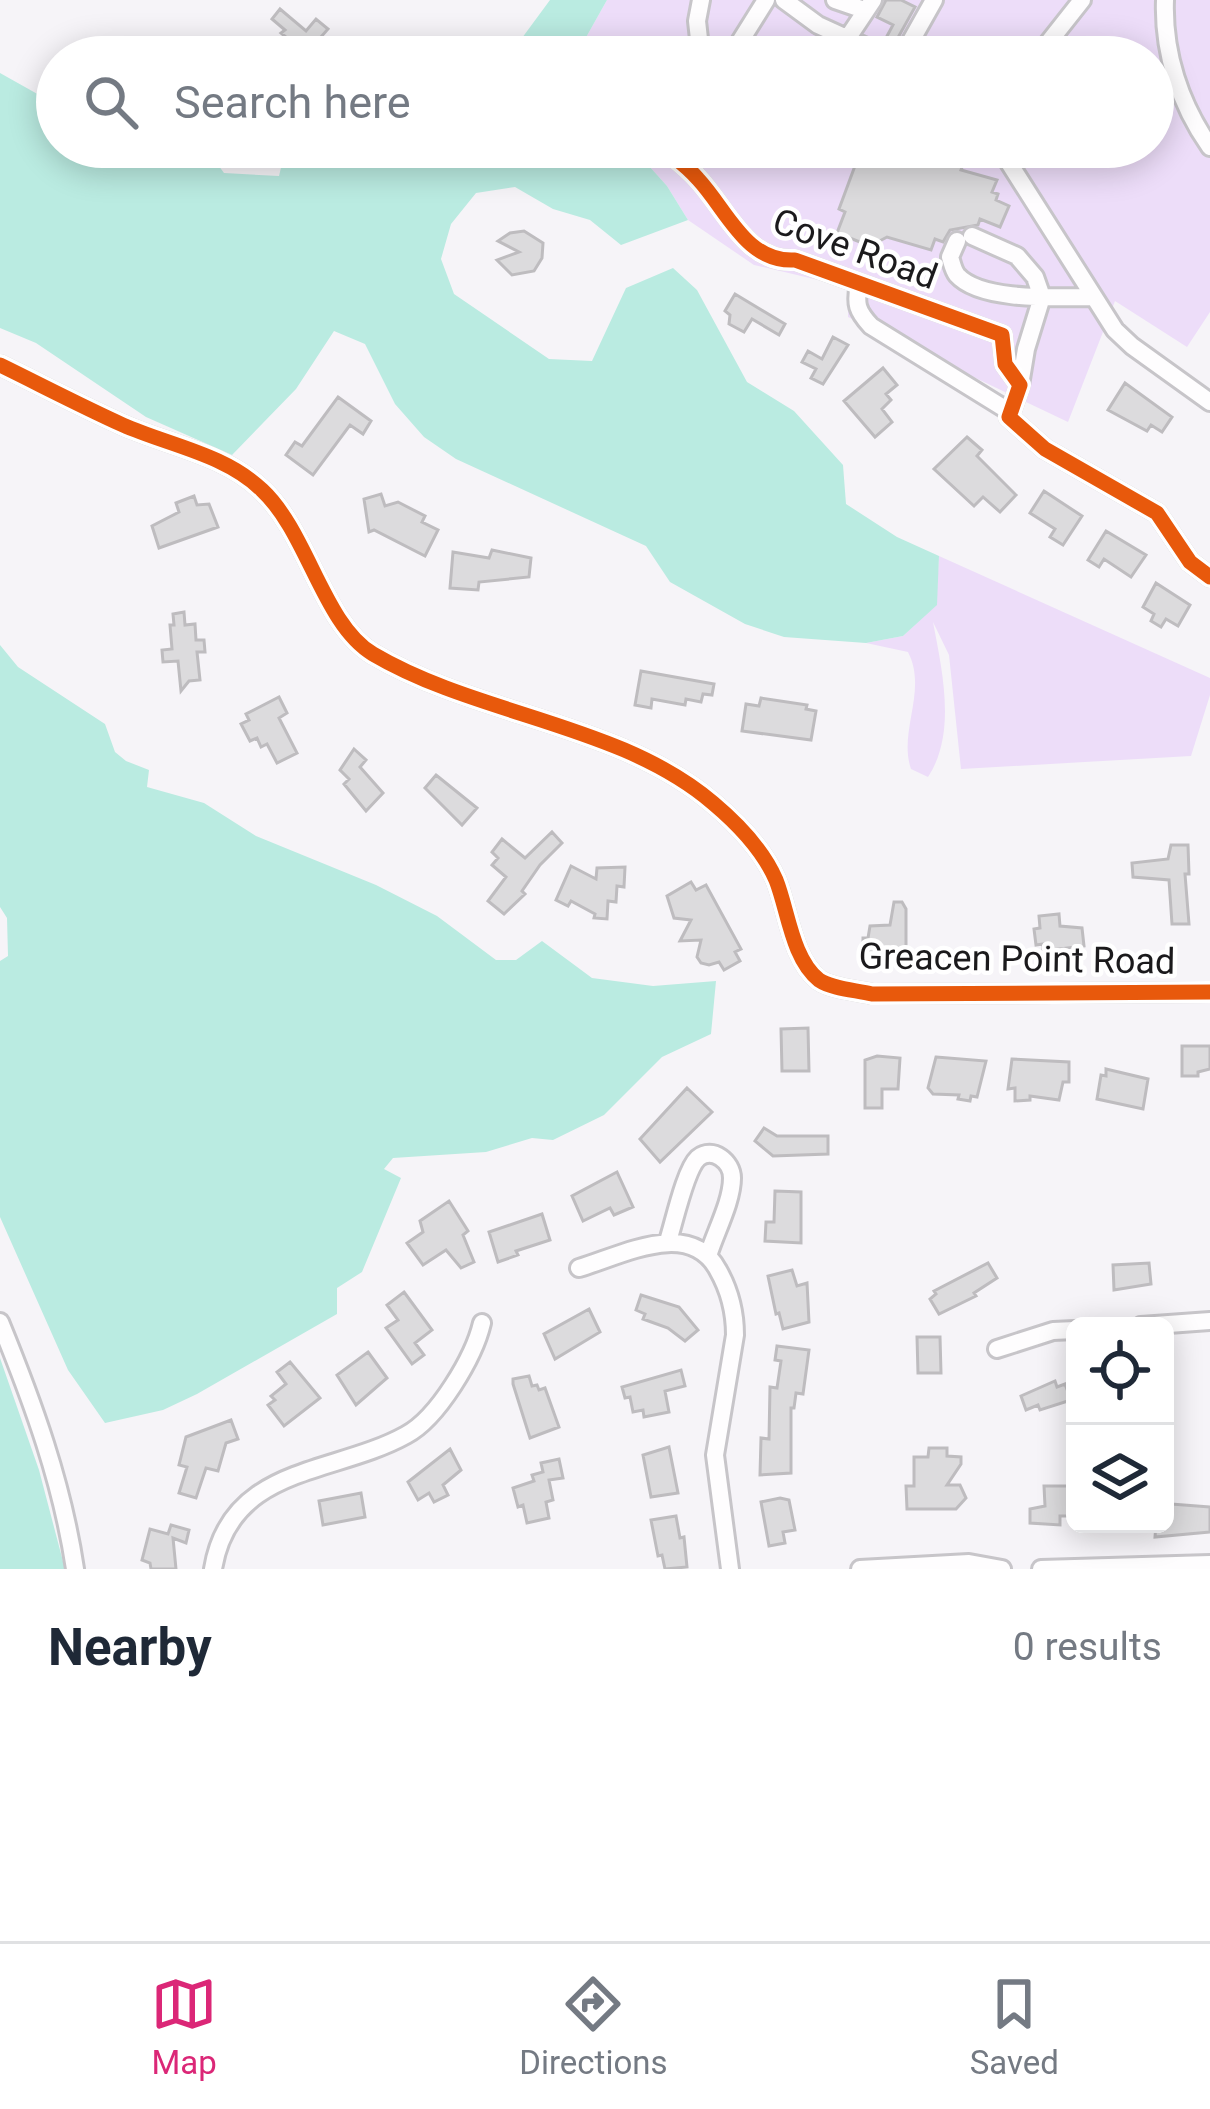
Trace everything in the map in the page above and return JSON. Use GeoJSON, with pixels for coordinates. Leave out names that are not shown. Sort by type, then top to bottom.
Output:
{"type":"FeatureCollection","features":[{"type":"Feature","properties":{"kind":"street"},"geometry":{"type":"LineString","coordinates":[[699,36],[700,0]]}},
{"type":"Feature","properties":{"kind":"street"},"geometry":{"type":"LineString","coordinates":[[744,36],[766,0]]}},
{"type":"Feature","properties":{"kind":"street"},"geometry":{"type":"LineString","coordinates":[[784,0],[818,26],[842,36]]}},
{"type":"Feature","properties":{"kind":"street"},"geometry":{"type":"LineString","coordinates":[[835,0],[869,5],[848,36]]}},
{"type":"Feature","properties":{"kind":"street"},"geometry":{"type":"LineString","coordinates":[[914,36],[934,0]]}},
{"type":"Feature","properties":{"kind":"street"},"geometry":{"type":"LineString","coordinates":[[1054,36],[1082,0]]}},
{"type":"Feature","properties":{"kind":"street"},"geometry":{"type":"LineString","coordinates":[[1165,0],[1170,36]]}},
{"type":"Feature","properties":{"kind":"street"},"geometry":{"type":"LineString","coordinates":[[1174,72],[1191,120],[1210,147]]}},
{"type":"Feature","properties":{"kind":"street","name":"Cove Road"},"geometry":{"type":"LineString","coordinates":[[686,168],[735,227],[766,255],[795,260],[1002,335],[1005,364],[1020,385]]}},
{"type":"Feature","properties":{"kind":"street"},"geometry":{"type":"LineString","coordinates":[[1012,168],[1115,330],[1210,402]]}},
{"type":"Feature","properties":{"kind":"street"},"geometry":{"type":"LineString","coordinates":[[1098,303],[1042,297],[980,288],[958,275],[950,257],[964,238],[1017,256],[1035,277],[1042,297],[1009,417],[1045,449],[1157,513],[1190,562],[1210,577]]}},
{"type":"Feature","properties":{"kind":"street"},"geometry":{"type":"LineString","coordinates":[[859,284],[858,312],[871,326],[1010,412]]}},
{"type":"Feature","properties":{"kind":"street","name":"Greacen Point Road"},"geometry":{"type":"LineString","coordinates":[[0,365],[125,426],[220,462],[260,487],[293,530],[340,621],[368,651],[433,686],[632,754],[710,800],[762,856],[806,962],[818,979],[872,994],[1210,992]]}},
{"type":"Feature","properties":{"kind":"street"},"geometry":{"type":"LineString","coordinates":[[668,1241],[691,1170],[699,1157],[710,1154],[729,1164],[733,1180],[709,1253]]}},
{"type":"Feature","properties":{"kind":"street"},"geometry":{"type":"LineString","coordinates":[[579,1268],[668,1241],[709,1253],[725,1284],[735,1316],[715,1456],[730,1569]]}},
{"type":"Feature","properties":{"kind":"street"},"geometry":{"type":"LineString","coordinates":[[1174,1324],[1210,1321]]}},
{"type":"Feature","properties":{"kind":"street"},"geometry":{"type":"LineString","coordinates":[[0,1322],[35,1406],[67,1514],[75,1569]]}},
{"type":"Feature","properties":{"kind":"street"},"geometry":{"type":"LineString","coordinates":[[213,1569],[224,1535],[245,1504],[258,1494],[281,1479],[404,1436],[428,1419],[450,1389],[482,1323]]}},
{"type":"Feature","properties":{"kind":"street"},"geometry":{"type":"LineString","coordinates":[[998,1349],[1066,1330]]}},
{"type":"Feature","properties":{"kind":"street"},"geometry":{"type":"LineString","coordinates":[[860,1569],[969,1563],[1002,1569]]}},
{"type":"Feature","properties":{"kind":"street"},"geometry":{"type":"LineString","coordinates":[[1041,1569],[1210,1564]]}},
{"type":"Feature","properties":{"kind":"shaded area"},"geometry":{"type":"Polygon","coordinates":[[[550,0],[607,0],[587,36],[523,36],[550,0]]]}},
{"type":"Feature","properties":{"kind":"shaded area"},"geometry":{"type":"Polygon","coordinates":[[[607,0],[1210,0],[1210,312],[1187,347],[1115,301],[1068,422],[848,317],[848,287],[754,265],[688,220],[651,168],[1174,168],[1174,36],[587,36],[607,0]]]}},
{"type":"Feature","properties":{"kind":"shaded area"},"geometry":{"type":"Polygon","coordinates":[[[0,73],[36,93],[36,168],[220,168],[224,173],[279,176],[281,168],[651,168],[688,220],[621,245],[590,220],[553,209],[515,187],[476,193],[451,224],[441,259],[454,294],[549,359],[592,361],[626,288],[673,268],[697,290],[747,382],[794,411],[843,465],[846,504],[897,537],[939,556],[937,605],[903,636],[866,643],[784,637],[745,624],[670,582],[646,546],[456,459],[424,437],[395,404],[365,344],[334,331],[296,389],[232,455],[146,417],[36,343],[0,328],[0,73]]]}},
{"type":"Feature","properties":{"kind":"shaded area"},"geometry":{"type":"Polygon","coordinates":[[[939,556],[1210,678],[1210,695],[1191,756],[961,769],[949,655],[933,622],[945,721],[937,760],[928,777],[911,769],[908,740],[915,681],[908,652],[866,643],[903,636],[936,605],[939,556]]]}},
{"type":"Feature","properties":{"kind":"shaded area"},"geometry":{"type":"Polygon","coordinates":[[[0,645],[18,667],[105,724],[115,752],[149,770],[147,787],[204,803],[256,836],[376,885],[437,916],[496,960],[516,960],[542,941],[592,978],[653,986],[716,981],[711,1034],[662,1057],[604,1115],[553,1140],[532,1138],[486,1152],[393,1158],[384,1169],[401,1178],[362,1272],[337,1288],[337,1314],[163,1410],[105,1423],[68,1370],[0,1217],[0,961],[8,956],[7,918],[0,907],[0,645]]]}},
{"type":"Feature","properties":{"kind":"shaded area"},"geometry":{"type":"Polygon","coordinates":[[[0,1358],[39,1470],[65,1569],[0,1569],[0,1358]]]}},
{"type":"Feature","properties":{"kind":"building"},"geometry":{"type":"Polygon","coordinates":[[[886,0],[915,7],[899,36],[887,36],[893,25],[877,17],[886,0]]]}},
{"type":"Feature","properties":{"kind":"building"},"geometry":{"type":"Polygon","coordinates":[[[280,9],[306,31],[316,19],[328,29],[322,36],[285,36],[281,33],[285,30],[272,19],[280,9]]]}},
{"type":"Feature","properties":{"kind":"building"},"geometry":{"type":"Polygon","coordinates":[[[854,168],[962,168],[997,180],[992,192],[998,194],[996,200],[1009,206],[1000,227],[980,219],[978,225],[950,230],[943,242],[935,239],[931,250],[887,237],[870,246],[837,233],[845,212],[839,209],[854,168]]]}},
{"type":"Feature","properties":{"kind":"building"},"geometry":{"type":"Polygon","coordinates":[[[524,231],[543,243],[542,258],[534,271],[512,275],[497,260],[519,252],[498,241],[524,231]]]}},
{"type":"Feature","properties":{"kind":"building"},"geometry":{"type":"Polygon","coordinates":[[[735,294],[785,324],[779,335],[752,319],[744,332],[729,324],[730,315],[725,311],[735,294]]]}},
{"type":"Feature","properties":{"kind":"building"},"geometry":{"type":"Polygon","coordinates":[[[833,337],[848,345],[823,384],[811,378],[816,369],[802,362],[808,351],[822,359],[833,337]]]}},
{"type":"Feature","properties":{"kind":"building"},"geometry":{"type":"Polygon","coordinates":[[[883,368],[897,385],[886,394],[891,400],[882,409],[892,422],[875,437],[844,401],[883,368]]]}},
{"type":"Feature","properties":{"kind":"building"},"geometry":{"type":"Polygon","coordinates":[[[1125,383],[1172,417],[1162,432],[1151,425],[1147,431],[1108,410],[1125,383]]]}},
{"type":"Feature","properties":{"kind":"building"},"geometry":{"type":"Polygon","coordinates":[[[338,397],[371,421],[363,434],[350,425],[313,475],[286,455],[295,442],[302,446],[338,397]]]}},
{"type":"Feature","properties":{"kind":"building"},"geometry":{"type":"Polygon","coordinates":[[[967,437],[982,450],[977,456],[1016,495],[1000,512],[983,497],[974,506],[934,469],[967,437]]]}},
{"type":"Feature","properties":{"kind":"building"},"geometry":{"type":"Polygon","coordinates":[[[1044,491],[1082,516],[1063,545],[1050,537],[1055,529],[1030,513],[1044,491]]]}},
{"type":"Feature","properties":{"kind":"building"},"geometry":{"type":"Polygon","coordinates":[[[381,494],[385,506],[398,502],[425,516],[422,522],[438,530],[425,556],[374,530],[369,532],[364,499],[381,494]]]}},
{"type":"Feature","properties":{"kind":"building"},"geometry":{"type":"Polygon","coordinates":[[[194,496],[197,505],[209,504],[218,527],[159,548],[152,526],[179,512],[176,503],[194,496]]]}},
{"type":"Feature","properties":{"kind":"building"},"geometry":{"type":"Polygon","coordinates":[[[1106,531],[1146,555],[1131,577],[1104,559],[1099,567],[1088,560],[1106,531]]]}},
{"type":"Feature","properties":{"kind":"building"},"geometry":{"type":"Polygon","coordinates":[[[492,550],[531,558],[529,577],[479,582],[478,590],[450,588],[453,552],[489,558],[492,550]]]}},
{"type":"Feature","properties":{"kind":"building"},"geometry":{"type":"Polygon","coordinates":[[[1156,583],[1190,605],[1178,626],[1166,619],[1161,627],[1143,607],[1156,583]]]}},
{"type":"Feature","properties":{"kind":"building"},"geometry":{"type":"Polygon","coordinates":[[[184,612],[185,625],[195,624],[196,640],[204,640],[205,652],[197,652],[200,680],[189,681],[181,691],[178,661],[163,662],[162,650],[172,649],[173,614],[184,612]]]}},
{"type":"Feature","properties":{"kind":"building"},"geometry":{"type":"Polygon","coordinates":[[[641,671],[714,684],[712,695],[703,694],[701,702],[686,699],[685,705],[652,699],[651,708],[635,705],[641,671]]]}},
{"type":"Feature","properties":{"kind":"building"},"geometry":{"type":"Polygon","coordinates":[[[279,697],[287,713],[279,718],[297,753],[277,763],[267,744],[261,747],[257,738],[250,741],[241,724],[249,720],[246,714],[279,697]]]}},
{"type":"Feature","properties":{"kind":"building"},"geometry":{"type":"Polygon","coordinates":[[[761,698],[807,705],[806,709],[816,711],[811,740],[742,731],[746,704],[759,706],[761,698]]]}},
{"type":"Feature","properties":{"kind":"building"},"geometry":{"type":"Polygon","coordinates":[[[354,749],[366,760],[360,767],[383,793],[366,811],[344,784],[349,779],[340,770],[354,749]]]}},
{"type":"Feature","properties":{"kind":"building"},"geometry":{"type":"Polygon","coordinates":[[[436,775],[477,808],[462,825],[425,788],[436,775]]]}},
{"type":"Feature","properties":{"kind":"building"},"geometry":{"type":"Polygon","coordinates":[[[552,832],[562,843],[540,865],[522,891],[525,894],[504,914],[488,901],[506,877],[492,865],[498,858],[492,852],[502,839],[525,858],[552,832]]]}},
{"type":"Feature","properties":{"kind":"building"},"geometry":{"type":"Polygon","coordinates":[[[1171,845],[1188,845],[1189,924],[1172,924],[1169,880],[1133,877],[1132,863],[1168,859],[1171,845]]]}},
{"type":"Feature","properties":{"kind":"building"},"geometry":{"type":"Polygon","coordinates":[[[571,866],[596,879],[597,868],[625,867],[624,887],[617,886],[616,902],[608,901],[607,919],[594,918],[595,914],[571,901],[568,906],[556,900],[571,866]]]}},
{"type":"Feature","properties":{"kind":"building"},"geometry":{"type":"Polygon","coordinates":[[[691,882],[696,890],[706,885],[741,949],[735,952],[740,961],[724,970],[719,962],[701,963],[697,957],[701,940],[680,941],[691,920],[674,918],[667,896],[691,882]]]}},
{"type":"Feature","properties":{"kind":"building"},"geometry":{"type":"Polygon","coordinates":[[[894,902],[902,902],[906,909],[906,953],[894,953],[894,961],[869,961],[869,955],[863,955],[863,938],[868,938],[870,926],[890,925],[894,902]]]}},
{"type":"Feature","properties":{"kind":"building"},"geometry":{"type":"Polygon","coordinates":[[[1059,914],[1060,926],[1082,928],[1084,946],[1043,951],[1043,944],[1036,945],[1034,929],[1040,928],[1039,916],[1059,914]]]}},
{"type":"Feature","properties":{"kind":"building"},"geometry":{"type":"Polygon","coordinates":[[[808,1028],[809,1071],[782,1071],[781,1029],[808,1028]]]}},
{"type":"Feature","properties":{"kind":"building"},"geometry":{"type":"Polygon","coordinates":[[[1182,1046],[1210,1046],[1210,1069],[1198,1076],[1182,1076],[1182,1046]]]}},
{"type":"Feature","properties":{"kind":"building"},"geometry":{"type":"Polygon","coordinates":[[[936,1057],[986,1061],[977,1097],[971,1096],[970,1101],[958,1099],[959,1095],[933,1094],[928,1088],[936,1057]]]}},
{"type":"Feature","properties":{"kind":"building"},"geometry":{"type":"Polygon","coordinates":[[[900,1058],[898,1089],[882,1089],[882,1108],[865,1108],[865,1060],[900,1058]]]}},
{"type":"Feature","properties":{"kind":"building"},"geometry":{"type":"Polygon","coordinates":[[[1012,1059],[1069,1062],[1069,1082],[1063,1082],[1059,1100],[1030,1096],[1030,1100],[1015,1101],[1015,1088],[1008,1089],[1012,1059]]]}},
{"type":"Feature","properties":{"kind":"building"},"geometry":{"type":"Polygon","coordinates":[[[1106,1069],[1148,1079],[1143,1109],[1097,1099],[1106,1069]]]}},
{"type":"Feature","properties":{"kind":"building"},"geometry":{"type":"Polygon","coordinates":[[[687,1088],[712,1112],[660,1162],[640,1139],[687,1088]]]}},
{"type":"Feature","properties":{"kind":"building"},"geometry":{"type":"Polygon","coordinates":[[[764,1128],[777,1136],[828,1136],[828,1154],[773,1156],[755,1141],[764,1128]]]}},
{"type":"Feature","properties":{"kind":"building"},"geometry":{"type":"Polygon","coordinates":[[[617,1172],[633,1207],[614,1215],[610,1208],[583,1221],[572,1196],[617,1172]]]}},
{"type":"Feature","properties":{"kind":"building"},"geometry":{"type":"Polygon","coordinates":[[[775,1191],[801,1192],[801,1243],[765,1241],[766,1222],[774,1222],[775,1191]]]}},
{"type":"Feature","properties":{"kind":"building"},"geometry":{"type":"Polygon","coordinates":[[[449,1201],[468,1231],[463,1235],[474,1262],[461,1268],[446,1250],[423,1265],[407,1243],[423,1232],[420,1221],[449,1201]]]}},
{"type":"Feature","properties":{"kind":"building"},"geometry":{"type":"Polygon","coordinates":[[[542,1214],[550,1240],[498,1262],[489,1232],[542,1214]]]}},
{"type":"Feature","properties":{"kind":"building"},"geometry":{"type":"Polygon","coordinates":[[[988,1263],[997,1278],[976,1296],[939,1314],[930,1299],[934,1291],[988,1263]]]}},
{"type":"Feature","properties":{"kind":"building"},"geometry":{"type":"Polygon","coordinates":[[[1149,1263],[1151,1284],[1114,1290],[1113,1265],[1149,1263]]]}},
{"type":"Feature","properties":{"kind":"building"},"geometry":{"type":"Polygon","coordinates":[[[792,1270],[797,1286],[807,1283],[809,1322],[783,1329],[768,1276],[792,1270]]]}},
{"type":"Feature","properties":{"kind":"building"},"geometry":{"type":"Polygon","coordinates":[[[404,1292],[432,1330],[415,1343],[424,1355],[412,1364],[386,1328],[398,1320],[387,1305],[404,1292]]]}},
{"type":"Feature","properties":{"kind":"building"},"geometry":{"type":"Polygon","coordinates":[[[641,1295],[679,1307],[698,1330],[685,1341],[668,1328],[643,1319],[645,1314],[636,1310],[641,1295]]]}},
{"type":"Feature","properties":{"kind":"building"},"geometry":{"type":"Polygon","coordinates":[[[589,1309],[600,1332],[555,1359],[544,1334],[589,1309]]]}},
{"type":"Feature","properties":{"kind":"building"},"geometry":{"type":"Polygon","coordinates":[[[917,1337],[940,1337],[941,1373],[918,1373],[917,1337]]]}},
{"type":"Feature","properties":{"kind":"building"},"geometry":{"type":"Polygon","coordinates":[[[777,1346],[809,1350],[803,1394],[796,1393],[791,1408],[791,1473],[760,1475],[761,1438],[769,1439],[770,1387],[777,1388],[781,1361],[775,1360],[777,1346]]]}},
{"type":"Feature","properties":{"kind":"building"},"geometry":{"type":"Polygon","coordinates":[[[368,1352],[387,1378],[356,1405],[337,1375],[368,1352]]]}},
{"type":"Feature","properties":{"kind":"building"},"geometry":{"type":"Polygon","coordinates":[[[290,1362],[320,1398],[284,1426],[268,1405],[286,1384],[277,1372],[290,1362]]]}},
{"type":"Feature","properties":{"kind":"building"},"geometry":{"type":"Polygon","coordinates":[[[681,1370],[685,1386],[665,1391],[669,1412],[644,1417],[643,1410],[633,1412],[622,1387],[681,1370]]]}},
{"type":"Feature","properties":{"kind":"building"},"geometry":{"type":"Polygon","coordinates":[[[529,1376],[532,1386],[545,1388],[559,1427],[530,1438],[513,1384],[513,1379],[529,1376]]]}},
{"type":"Feature","properties":{"kind":"building"},"geometry":{"type":"Polygon","coordinates":[[[1055,1381],[1057,1387],[1066,1387],[1066,1402],[1040,1410],[1038,1405],[1026,1410],[1021,1396],[1055,1381]]]}},
{"type":"Feature","properties":{"kind":"building"},"geometry":{"type":"Polygon","coordinates":[[[231,1420],[238,1439],[226,1443],[218,1471],[206,1468],[196,1498],[179,1493],[187,1467],[179,1465],[186,1437],[231,1420]]]}},
{"type":"Feature","properties":{"kind":"building"},"geometry":{"type":"Polygon","coordinates":[[[669,1447],[678,1493],[651,1497],[643,1455],[669,1447]]]}},
{"type":"Feature","properties":{"kind":"building"},"geometry":{"type":"Polygon","coordinates":[[[929,1448],[947,1448],[947,1456],[961,1457],[947,1485],[960,1485],[966,1498],[956,1509],[907,1509],[906,1486],[914,1486],[914,1457],[928,1457],[929,1448]]]}},
{"type":"Feature","properties":{"kind":"building"},"geometry":{"type":"Polygon","coordinates":[[[450,1449],[461,1470],[443,1485],[448,1495],[434,1502],[429,1493],[418,1500],[408,1482],[450,1449]]]}},
{"type":"Feature","properties":{"kind":"building"},"geometry":{"type":"Polygon","coordinates":[[[559,1459],[563,1478],[549,1480],[553,1500],[546,1502],[549,1518],[527,1523],[513,1488],[534,1481],[532,1475],[543,1472],[541,1463],[559,1459]]]}},
{"type":"Feature","properties":{"kind":"building"},"geometry":{"type":"Polygon","coordinates":[[[1044,1486],[1066,1486],[1066,1516],[1060,1516],[1060,1525],[1030,1523],[1030,1509],[1045,1506],[1044,1486]]]}},
{"type":"Feature","properties":{"kind":"building"},"geometry":{"type":"Polygon","coordinates":[[[361,1493],[365,1517],[323,1525],[319,1501],[361,1493]]]}},
{"type":"Feature","properties":{"kind":"building"},"geometry":{"type":"Polygon","coordinates":[[[789,1500],[795,1530],[783,1532],[785,1543],[769,1546],[761,1502],[789,1500]]]}},
{"type":"Feature","properties":{"kind":"building"},"geometry":{"type":"Polygon","coordinates":[[[1174,1504],[1210,1507],[1210,1532],[1155,1537],[1155,1533],[1174,1533],[1174,1504]]]}},
{"type":"Feature","properties":{"kind":"building"},"geometry":{"type":"Polygon","coordinates":[[[676,1516],[687,1567],[665,1569],[651,1520],[676,1516]]]}},
{"type":"Feature","properties":{"kind":"building"},"geometry":{"type":"Polygon","coordinates":[[[171,1525],[189,1530],[186,1543],[173,1538],[176,1569],[151,1569],[142,1560],[150,1529],[168,1534],[171,1525]]]}},
{"type":"Feature","properties":{"kind":"cycle path"},"geometry":{"type":"LineString","coordinates":[[686,168],[739,232],[763,253],[795,260],[1002,335],[1005,364],[1020,385],[1009,417],[1045,449],[1157,513],[1190,562],[1210,577]]}},
{"type":"Feature","properties":{"kind":"cycle path"},"geometry":{"type":"LineString","coordinates":[[0,365],[247,478],[278,508],[341,622],[373,654],[457,692],[636,755],[713,803],[764,858],[803,960],[824,983],[872,994],[1210,992]]}}]}
